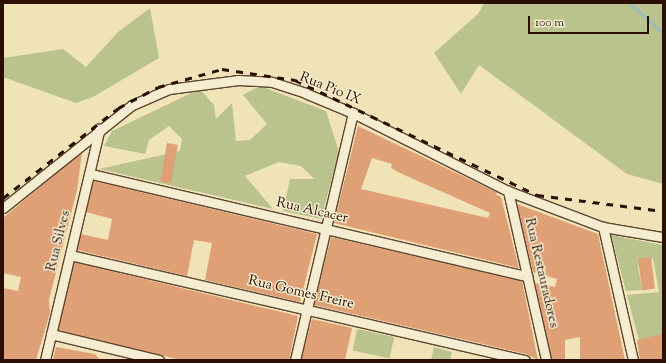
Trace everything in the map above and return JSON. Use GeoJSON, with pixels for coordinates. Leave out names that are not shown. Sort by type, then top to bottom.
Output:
{"type":"FeatureCollection","features":[{"type":"Feature","properties":{"kind":"street","name":"Rua Pio IX"},"geometry":{"type":"LineString","coordinates":[[3,208],[100,128],[132,105],[169,89],[223,81],[272,82],[353,113],[508,192],[603,227],[663,237]]}},
{"type":"Feature","properties":{"kind":"street"},"geometry":{"type":"LineString","coordinates":[[295,360],[353,113]]}},
{"type":"Feature","properties":{"kind":"street","name":"Rua Silves"},"geometry":{"type":"LineString","coordinates":[[45,360],[91,174],[100,128]]}},
{"type":"Feature","properties":{"kind":"street","name":"Rua Alcacer"},"geometry":{"type":"LineString","coordinates":[[91,174],[527,276]]}},
{"type":"Feature","properties":{"kind":"street","name":"Rua Restauradores"},"geometry":{"type":"LineString","coordinates":[[508,192],[546,360]]}},
{"type":"Feature","properties":{"kind":"street"},"geometry":{"type":"LineString","coordinates":[[603,227],[633,360]]}},
{"type":"Feature","properties":{"kind":"street","name":"Rua Gomes Freire"},"geometry":{"type":"LineString","coordinates":[[70,255],[307,308],[525,360]]}},
{"type":"Feature","properties":{"kind":"street"},"geometry":{"type":"LineString","coordinates":[[51,334],[159,360]]}},
{"type":"Feature","properties":{"kind":"green space"},"geometry":{"type":"Polygon","coordinates":[[[484,3],[663,3],[663,184],[627,174],[479,65],[461,94],[434,53],[478,14],[484,3]]]}},
{"type":"Feature","properties":{"kind":"green space"},"geometry":{"type":"Polygon","coordinates":[[[150,8],[159,58],[93,97],[76,103],[3,77],[3,58],[63,49],[86,67],[118,32],[150,8]]]}},
{"type":"Feature","properties":{"kind":"green space"},"geometry":{"type":"Polygon","coordinates":[[[260,86],[326,111],[339,152],[321,219],[283,211],[290,179],[314,179],[301,166],[279,162],[245,176],[273,209],[99,169],[180,151],[182,139],[169,126],[149,140],[145,154],[104,146],[112,131],[200,89],[214,105],[216,119],[232,103],[236,141],[250,140],[267,124],[243,95],[260,86]]]}},
{"type":"Feature","properties":{"kind":"green space"},"geometry":{"type":"Polygon","coordinates":[[[611,235],[663,245],[663,337],[639,341],[627,295],[659,292],[653,258],[638,266],[642,290],[626,291],[611,235]]]}},
{"type":"Feature","properties":{"kind":"green space"},"geometry":{"type":"Polygon","coordinates":[[[357,329],[394,337],[390,358],[352,351],[357,329]]]}},
{"type":"Feature","properties":{"kind":"green space"},"geometry":{"type":"Polygon","coordinates":[[[434,347],[452,352],[450,360],[431,360],[434,347]]]}},
{"type":"Feature","properties":{"kind":"building"},"geometry":{"type":"Polygon","coordinates":[[[358,126],[498,193],[495,194],[501,197],[519,268],[334,223],[358,126]],[[372,158],[361,189],[488,218],[490,213],[402,174],[391,168],[392,164],[372,158]]]}},
{"type":"Feature","properties":{"kind":"building"},"geometry":{"type":"Polygon","coordinates":[[[167,143],[178,145],[171,183],[160,181],[167,143]]]}},
{"type":"Feature","properties":{"kind":"building"},"geometry":{"type":"Polygon","coordinates":[[[82,152],[77,190],[49,300],[50,313],[36,360],[3,360],[3,288],[18,291],[21,277],[3,273],[3,218],[82,152]]]}},
{"type":"Feature","properties":{"kind":"building"},"geometry":{"type":"Polygon","coordinates":[[[94,181],[317,234],[300,302],[205,280],[212,243],[194,240],[187,276],[77,250],[81,234],[108,240],[112,219],[86,212],[94,181]]]}},
{"type":"Feature","properties":{"kind":"building"},"geometry":{"type":"Polygon","coordinates":[[[517,204],[598,234],[625,360],[580,360],[580,337],[565,340],[565,360],[552,360],[535,283],[555,287],[557,279],[533,272],[517,204]]]}},
{"type":"Feature","properties":{"kind":"building"},"geometry":{"type":"Polygon","coordinates":[[[331,237],[522,281],[538,360],[526,354],[314,305],[331,237]]]}},
{"type":"Feature","properties":{"kind":"building"},"geometry":{"type":"Polygon","coordinates":[[[651,257],[655,289],[642,290],[638,259],[651,257]]]}},
{"type":"Feature","properties":{"kind":"building"},"geometry":{"type":"Polygon","coordinates":[[[74,262],[298,316],[289,360],[181,360],[58,330],[74,262]]]}},
{"type":"Feature","properties":{"kind":"building"},"geometry":{"type":"Polygon","coordinates":[[[312,319],[352,328],[345,360],[301,360],[312,319]]]}},
{"type":"Feature","properties":{"kind":"building"},"geometry":{"type":"Polygon","coordinates":[[[663,334],[663,360],[640,360],[637,340],[663,334]]]}},
{"type":"Feature","properties":{"kind":"building"},"geometry":{"type":"Polygon","coordinates":[[[56,347],[95,354],[100,360],[53,360],[56,347]]]}},
{"type":"Feature","properties":{"kind":"waterway"},"geometry":{"type":"LineString","coordinates":[[630,3],[663,33]]}},
{"type":"Feature","properties":{"kind":"railway"},"geometry":{"type":"LineString","coordinates":[[3,198],[118,108],[158,87],[222,69],[295,80],[537,195],[663,211]]}}]}
